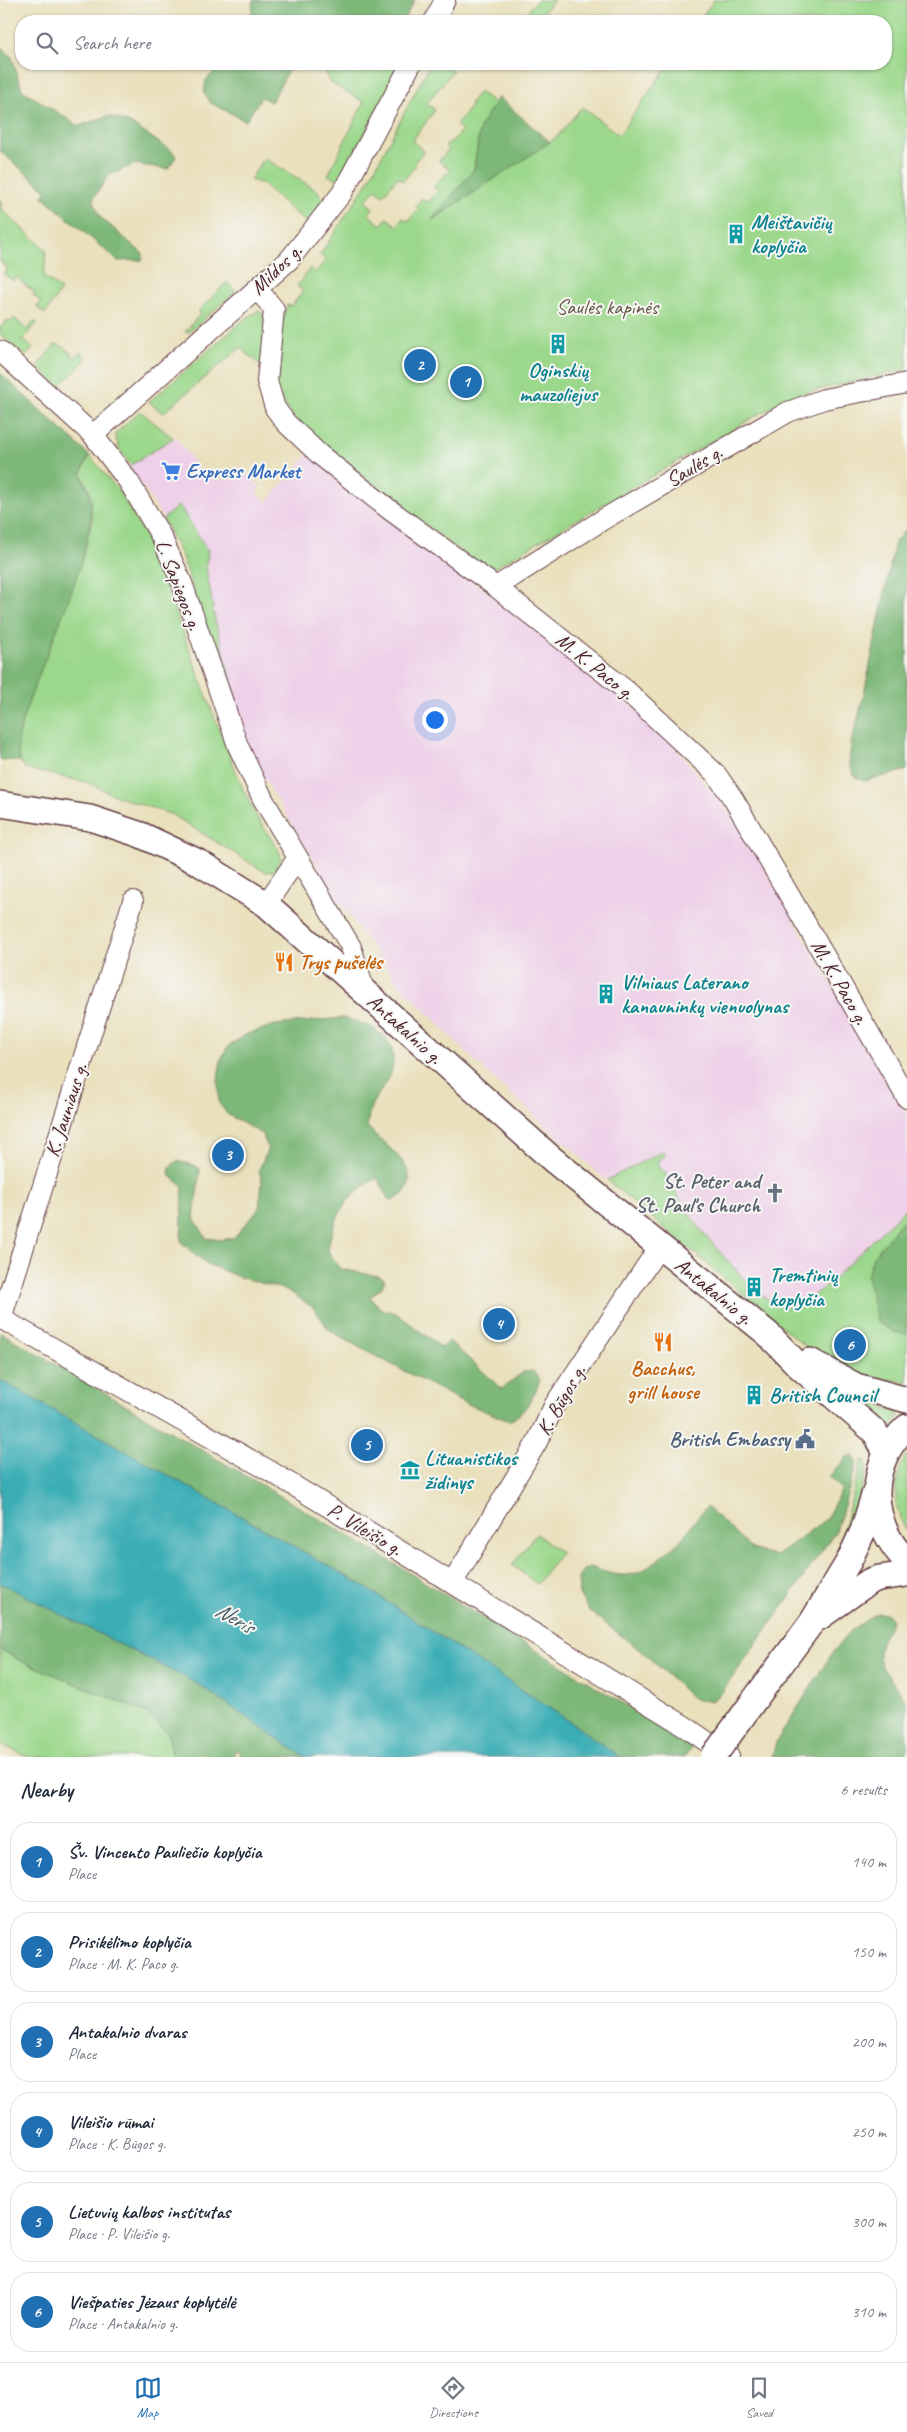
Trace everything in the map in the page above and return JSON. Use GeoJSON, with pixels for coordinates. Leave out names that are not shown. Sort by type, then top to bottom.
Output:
{"type":"FeatureCollection","features":[{"type":"Feature","properties":{"kind":"main road","name":"Antakalnio g."},"geometry":{"type":"LineString","coordinates":[[0,804],[54,811],[124,828],[198,862],[266,904],[552,1160],[768,1334],[800,1367],[875,1432],[886,1453]]}},
{"type":"Feature","properties":{"kind":"main road","name":"Antakalnio g."},"geometry":{"type":"LineString","coordinates":[[768,1334],[856,1386],[907,1400]]}},
{"type":"Feature","properties":{"kind":"main road"},"geometry":{"type":"LineString","coordinates":[[721,1755],[755,1699],[812,1622],[857,1546],[886,1453],[907,1427]]}},
{"type":"Feature","properties":{"kind":"main road"},"geometry":{"type":"LineString","coordinates":[[876,1489],[881,1523],[889,1539],[907,1561]]}},
{"type":"Feature","properties":{"kind":"main road"},"geometry":{"type":"LineString","coordinates":[[812,1622],[870,1581],[907,1574]]}},
{"type":"Feature","properties":{"kind":"street"},"geometry":{"type":"LineString","coordinates":[[437,15],[446,0]]}},
{"type":"Feature","properties":{"kind":"street","name":"Mildos g."},"geometry":{"type":"LineString","coordinates":[[93,435],[289,260],[342,193],[408,70]]}},
{"type":"Feature","properties":{"kind":"street","name":"M. K. Paco g."},"geometry":{"type":"LineString","coordinates":[[257,289],[274,309],[267,381],[272,399],[280,416],[320,455],[390,510],[496,587],[627,691],[716,774],[739,807],[902,1076],[907,1098]]}},
{"type":"Feature","properties":{"kind":"street","name":"L. Sapiegos g."},"geometry":{"type":"LineString","coordinates":[[0,351],[93,435],[129,482],[161,536],[182,583],[234,737],[263,799],[296,859],[351,947],[365,993]]}},
{"type":"Feature","properties":{"kind":"street","name":"Saulės g."},"geometry":{"type":"LineString","coordinates":[[496,587],[580,534],[788,412],[824,398],[907,383]]}},
{"type":"Feature","properties":{"kind":"street"},"geometry":{"type":"LineString","coordinates":[[266,904],[296,859]]}},
{"type":"Feature","properties":{"kind":"street","name":"K. Jauniaus g."},"geometry":{"type":"LineString","coordinates":[[0,1318],[134,901]]}},
{"type":"Feature","properties":{"kind":"street","name":"K. Būgos g."},"geometry":{"type":"LineString","coordinates":[[453,1582],[537,1442],[555,1404],[659,1247]]}},
{"type":"Feature","properties":{"kind":"street","name":"P. Vileišio g."},"geometry":{"type":"LineString","coordinates":[[0,1318],[270,1471],[675,1720],[721,1755]]}},
{"type":"Feature","properties":{"kind":"shaded area"},"geometry":{"type":"Polygon","coordinates":[[[176,437],[205,478],[227,480],[239,466],[260,487],[256,492],[267,502],[309,453],[498,600],[526,624],[626,700],[672,744],[738,823],[907,1115],[907,1207],[843,1271],[801,1305],[784,1308],[757,1293],[753,1295],[746,1289],[748,1283],[699,1228],[672,1188],[665,1172],[660,1169],[657,1164],[663,1151],[607,1180],[476,1062],[397,982],[334,894],[248,751],[183,559],[158,510],[129,466],[176,437]]]}},
{"type":"Feature","properties":{"kind":"green space"},"geometry":{"type":"Polygon","coordinates":[[[253,0],[415,0],[406,15],[252,15],[253,0]]]}},
{"type":"Feature","properties":{"kind":"green space"},"geometry":{"type":"Polygon","coordinates":[[[537,0],[554,0],[540,15],[524,15],[537,0]]]}},
{"type":"Feature","properties":{"kind":"green space","name":"Saulės kapinės"},"geometry":{"type":"Polygon","coordinates":[[[714,0],[907,0],[907,369],[804,393],[759,414],[487,572],[319,441],[289,412],[276,387],[274,351],[287,305],[292,306],[303,291],[297,286],[310,268],[315,273],[326,260],[320,255],[368,182],[427,70],[453,71],[427,103],[435,110],[412,141],[424,151],[414,163],[416,165],[403,181],[398,177],[383,195],[375,189],[365,201],[373,208],[368,214],[381,225],[387,218],[397,226],[403,218],[408,221],[419,209],[416,206],[422,198],[427,203],[438,191],[433,187],[450,170],[439,161],[449,149],[445,146],[450,141],[452,142],[462,130],[456,125],[472,105],[470,103],[479,92],[495,103],[480,127],[474,169],[434,219],[557,137],[582,107],[619,135],[665,70],[892,70],[892,15],[703,15],[714,0]]]}},
{"type":"Feature","properties":{"kind":"green space"},"geometry":{"type":"Polygon","coordinates":[[[0,46],[12,57],[22,90],[79,126],[108,116],[130,123],[173,152],[176,157],[168,169],[135,164],[108,176],[93,199],[100,217],[143,254],[142,260],[118,261],[43,197],[47,191],[0,151],[0,46]]]}},
{"type":"Feature","properties":{"kind":"green space"},"geometry":{"type":"Polygon","coordinates":[[[216,70],[289,70],[271,102],[261,97],[246,121],[211,103],[204,93],[206,80],[216,70]]]}},
{"type":"Feature","properties":{"kind":"green space"},"geometry":{"type":"Polygon","coordinates":[[[323,70],[398,70],[340,180],[328,175],[364,102],[331,83],[323,70]]]}},
{"type":"Feature","properties":{"kind":"green space"},"geometry":{"type":"Polygon","coordinates":[[[498,97],[550,142],[432,220],[474,169],[480,127],[498,97]]]}},
{"type":"Feature","properties":{"kind":"green space"},"geometry":{"type":"Polygon","coordinates":[[[264,158],[318,191],[323,202],[307,223],[261,183],[250,180],[264,158]]]}},
{"type":"Feature","properties":{"kind":"green space"},"geometry":{"type":"Polygon","coordinates":[[[0,199],[3,211],[46,250],[44,276],[61,290],[45,314],[37,307],[41,302],[33,295],[35,293],[16,277],[13,281],[4,274],[8,269],[0,262],[0,199]]]}},
{"type":"Feature","properties":{"kind":"green space"},"geometry":{"type":"Polygon","coordinates":[[[227,282],[236,291],[189,332],[185,332],[201,313],[198,311],[227,282]]]}},
{"type":"Feature","properties":{"kind":"green space"},"geometry":{"type":"Polygon","coordinates":[[[258,311],[266,316],[262,366],[240,348],[163,413],[149,402],[245,319],[258,311]]]}},
{"type":"Feature","properties":{"kind":"green space"},"geometry":{"type":"Polygon","coordinates":[[[14,318],[27,330],[34,321],[37,323],[23,339],[33,349],[26,356],[0,334],[0,328],[7,320],[10,322],[14,318]]]}},
{"type":"Feature","properties":{"kind":"green space"},"geometry":{"type":"Polygon","coordinates":[[[56,344],[64,347],[76,358],[81,352],[87,358],[72,375],[58,386],[39,368],[39,364],[56,344]]]}},
{"type":"Feature","properties":{"kind":"green space"},"geometry":{"type":"Polygon","coordinates":[[[0,373],[89,455],[81,474],[91,498],[86,544],[70,595],[24,715],[18,742],[20,761],[0,760],[0,373]]]}},
{"type":"Feature","properties":{"kind":"green space"},"geometry":{"type":"Polygon","coordinates":[[[140,411],[173,438],[131,465],[119,449],[115,434],[140,411]]]}},
{"type":"Feature","properties":{"kind":"green space"},"geometry":{"type":"Polygon","coordinates":[[[89,455],[118,490],[144,534],[158,565],[243,789],[257,817],[279,851],[281,859],[274,871],[267,872],[260,869],[173,815],[119,797],[86,782],[26,769],[20,761],[17,748],[22,720],[77,572],[92,520],[90,491],[81,474],[89,455]]]}},
{"type":"Feature","properties":{"kind":"green space"},"geometry":{"type":"Polygon","coordinates":[[[179,505],[208,551],[206,567],[215,620],[236,699],[230,701],[183,559],[163,519],[179,505]]]}},
{"type":"Feature","properties":{"kind":"green space"},"geometry":{"type":"Polygon","coordinates":[[[907,528],[907,770],[865,781],[855,777],[849,763],[851,744],[863,699],[895,542],[907,528]]]}},
{"type":"Feature","properties":{"kind":"green space"},"geometry":{"type":"Polygon","coordinates":[[[342,1018],[363,1024],[382,1034],[392,1050],[391,1073],[373,1103],[367,1126],[404,1164],[409,1182],[404,1192],[393,1201],[388,1199],[378,1178],[358,1191],[337,1218],[328,1251],[340,1269],[378,1276],[385,1280],[381,1288],[370,1297],[381,1309],[396,1313],[442,1348],[449,1341],[502,1389],[523,1372],[533,1371],[540,1380],[535,1392],[524,1409],[509,1421],[463,1402],[329,1330],[314,1308],[287,1290],[239,1277],[207,1264],[181,1242],[183,1186],[169,1175],[170,1167],[177,1161],[194,1165],[200,1169],[194,1218],[206,1238],[220,1240],[234,1238],[259,1208],[262,1182],[259,1170],[268,1148],[262,1134],[227,1114],[219,1103],[218,1079],[221,1059],[228,1046],[247,1034],[275,1025],[342,1018]]]}},
{"type":"Feature","properties":{"kind":"green space"},"geometry":{"type":"Polygon","coordinates":[[[663,1151],[665,1156],[660,1158],[657,1164],[660,1169],[665,1172],[691,1217],[748,1283],[747,1290],[753,1295],[757,1293],[784,1308],[801,1305],[829,1283],[907,1207],[907,1382],[866,1376],[854,1372],[832,1363],[807,1348],[607,1180],[663,1151]]]}},
{"type":"Feature","properties":{"kind":"green space"},"geometry":{"type":"Polygon","coordinates":[[[907,1215],[907,1334],[896,1333],[877,1322],[867,1276],[873,1257],[907,1215]]]}},
{"type":"Feature","properties":{"kind":"green space"},"geometry":{"type":"Polygon","coordinates":[[[0,1332],[352,1538],[693,1746],[684,1757],[620,1757],[560,1715],[357,1582],[0,1380],[0,1332]]]}},
{"type":"Feature","properties":{"kind":"green space"},"geometry":{"type":"Polygon","coordinates":[[[856,1396],[898,1413],[899,1416],[891,1427],[886,1427],[854,1401],[856,1396]]]}},
{"type":"Feature","properties":{"kind":"green space"},"geometry":{"type":"Polygon","coordinates":[[[907,1454],[907,1532],[896,1503],[896,1484],[907,1454]]]}},
{"type":"Feature","properties":{"kind":"green space"},"geometry":{"type":"Polygon","coordinates":[[[853,1456],[857,1461],[856,1466],[836,1531],[720,1695],[711,1701],[694,1700],[645,1654],[589,1611],[579,1594],[578,1578],[583,1570],[590,1567],[612,1574],[629,1575],[645,1569],[679,1542],[707,1507],[752,1549],[776,1556],[826,1519],[842,1489],[829,1477],[847,1457],[853,1456]]]}},
{"type":"Feature","properties":{"kind":"green space"},"geometry":{"type":"Polygon","coordinates":[[[862,1460],[866,1461],[866,1472],[845,1545],[841,1538],[862,1460]]]}},
{"type":"Feature","properties":{"kind":"green space"},"geometry":{"type":"Polygon","coordinates":[[[536,1534],[561,1553],[537,1584],[512,1565],[536,1534]]]}},
{"type":"Feature","properties":{"kind":"green space"},"geometry":{"type":"Polygon","coordinates":[[[0,1583],[196,1683],[305,1757],[241,1757],[240,1751],[235,1750],[233,1757],[212,1757],[200,1754],[197,1757],[173,1757],[168,1733],[145,1712],[21,1661],[0,1649],[0,1583]]]}},
{"type":"Feature","properties":{"kind":"green space"},"geometry":{"type":"Polygon","coordinates":[[[877,1613],[887,1614],[892,1620],[881,1643],[879,1652],[882,1667],[901,1692],[907,1706],[907,1757],[772,1757],[776,1742],[831,1655],[849,1632],[877,1613]]]}},
{"type":"Feature","properties":{"kind":"green space"},"geometry":{"type":"Polygon","coordinates":[[[0,1649],[21,1661],[145,1712],[168,1733],[173,1757],[29,1757],[0,1744],[0,1649]]]}},
{"type":"Feature","properties":{"kind":"water","name":"Neris"},"geometry":{"type":"Polygon","coordinates":[[[0,1380],[357,1582],[560,1715],[620,1757],[305,1757],[196,1683],[0,1583],[0,1380]]]}},
{"type":"Feature","properties":{"kind":"place","name":"Meištavičių koplyčia"},"geometry":{"type":"Point","coordinates":[736,234]}},
{"type":"Feature","properties":{"kind":"place","name":"Oginskių mauzoliejus"},"geometry":{"type":"Point","coordinates":[558,344]}},
{"type":"Feature","properties":{"kind":"place","name":"Prisikėlimo koplyčia"},"geometry":{"type":"Point","coordinates":[420,365]}},
{"type":"Feature","properties":{"kind":"place","name":"Šv. Vincento Pauliečio koplyčia"},"geometry":{"type":"Point","coordinates":[466,382]}},
{"type":"Feature","properties":{"kind":"place","name":"Express Market"},"geometry":{"type":"Point","coordinates":[171,471]}},
{"type":"Feature","properties":{"kind":"place","name":"Trys pušelės"},"geometry":{"type":"Point","coordinates":[284,962]}},
{"type":"Feature","properties":{"kind":"place","name":"Vilniaus Laterano kanauninkų vienuolynas"},"geometry":{"type":"Point","coordinates":[606,994]}},
{"type":"Feature","properties":{"kind":"place","name":"Antakalnio dvaras"},"geometry":{"type":"Point","coordinates":[228,1155]}},
{"type":"Feature","properties":{"kind":"place","name":"St. Peter and St. Paul's Church"},"geometry":{"type":"Point","coordinates":[775,1193]}},
{"type":"Feature","properties":{"kind":"place","name":"Tremtinių koplyčia"},"geometry":{"type":"Point","coordinates":[754,1287]}},
{"type":"Feature","properties":{"kind":"place","name":"Vileišio rūmai"},"geometry":{"type":"Point","coordinates":[499,1324]}},
{"type":"Feature","properties":{"kind":"place","name":"Bacchus, grill house"},"geometry":{"type":"Point","coordinates":[663,1342]}},
{"type":"Feature","properties":{"kind":"place","name":"Viešpaties Jėzaus koplytėlė"},"geometry":{"type":"Point","coordinates":[850,1345]}},
{"type":"Feature","properties":{"kind":"place","name":"British Council"},"geometry":{"type":"Point","coordinates":[754,1395]}},
{"type":"Feature","properties":{"kind":"place","name":"British Embassy"},"geometry":{"type":"Point","coordinates":[805,1439]}},
{"type":"Feature","properties":{"kind":"place","name":"Lietuvių kalbos institutas"},"geometry":{"type":"Point","coordinates":[367,1445]}},
{"type":"Feature","properties":{"kind":"place","name":"Lituanistikos židinys"},"geometry":{"type":"Point","coordinates":[410,1470]}}]}
